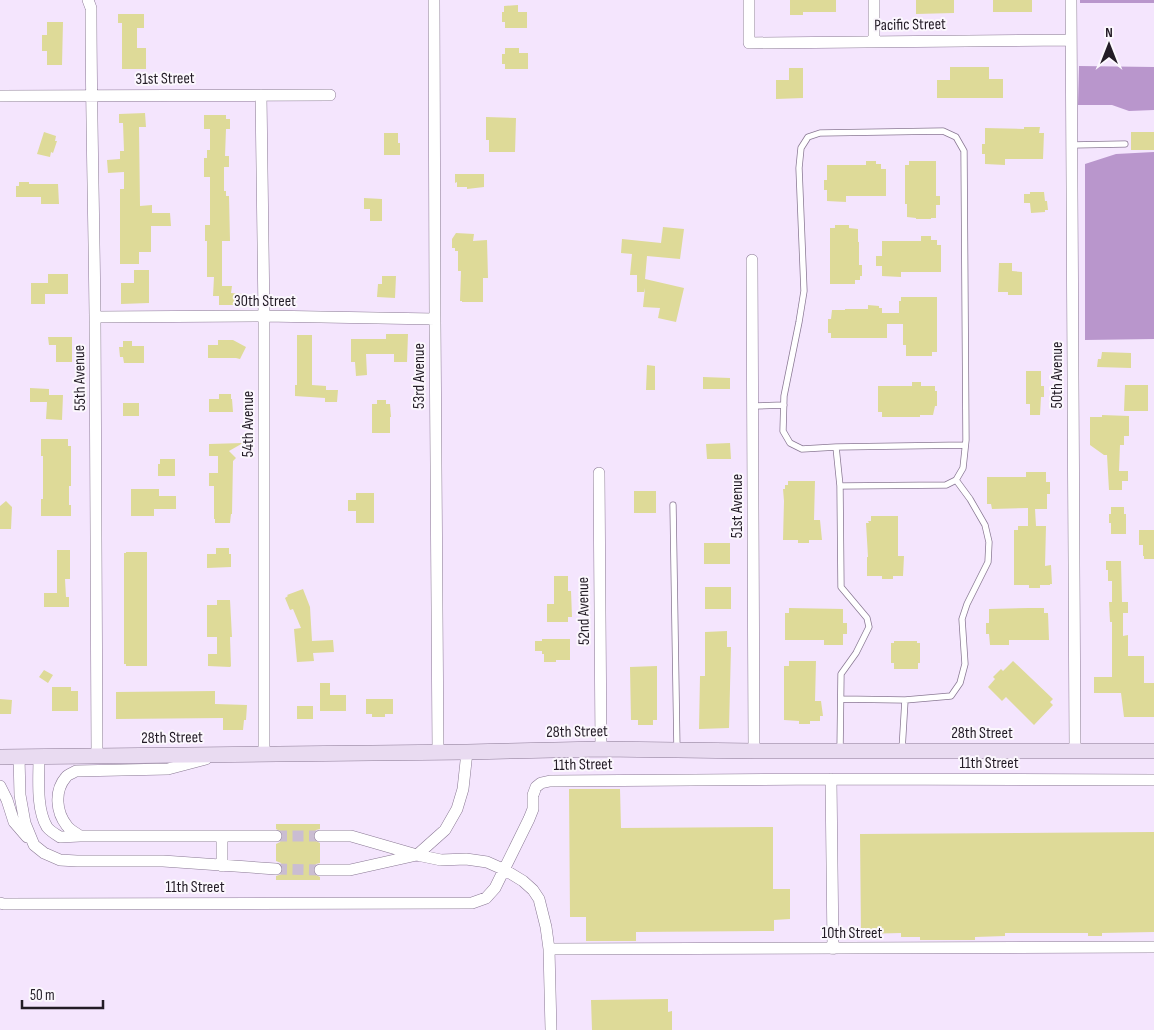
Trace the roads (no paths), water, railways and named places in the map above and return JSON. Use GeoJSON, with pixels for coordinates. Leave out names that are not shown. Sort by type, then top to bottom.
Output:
{"type":"FeatureCollection","features":[{"type":"Feature","properties":{"kind":"main road","name":"28th Street"},"geometry":{"type":"LineString","coordinates":[[0,757],[601,749],[1154,751]]}},
{"type":"Feature","properties":{"kind":"street","name":"55th Avenue"},"geometry":{"type":"LineString","coordinates":[[88,0],[91,8],[98,537],[97,756]]}},
{"type":"Feature","properties":{"kind":"street","name":"53rd Avenue"},"geometry":{"type":"LineString","coordinates":[[434,0],[434,319],[438,752]]}},
{"type":"Feature","properties":{"kind":"street","name":"Pacific Street"},"geometry":{"type":"LineString","coordinates":[[748,0],[749,43],[1071,40]]}},
{"type":"Feature","properties":{"kind":"street"},"geometry":{"type":"LineString","coordinates":[[874,0],[874,42]]}},
{"type":"Feature","properties":{"kind":"street","name":"50th Avenue"},"geometry":{"type":"LineString","coordinates":[[1071,0],[1075,751]]}},
{"type":"Feature","properties":{"kind":"street","name":"54th Avenue"},"geometry":{"type":"LineString","coordinates":[[261,94],[264,316],[264,754]]}},
{"type":"Feature","properties":{"kind":"street","name":"31st Street"},"geometry":{"type":"LineString","coordinates":[[0,96],[330,95]]}},
{"type":"Feature","properties":{"kind":"street","name":"51st Avenue"},"geometry":{"type":"LineString","coordinates":[[752,260],[754,751]]}},
{"type":"Feature","properties":{"kind":"street","name":"30th Street"},"geometry":{"type":"LineString","coordinates":[[95,318],[264,316],[434,319]]}},
{"type":"Feature","properties":{"kind":"street","name":"52nd Avenue"},"geometry":{"type":"LineString","coordinates":[[599,473],[601,749]]}},
{"type":"Feature","properties":{"kind":"street"},"geometry":{"type":"LineString","coordinates":[[320,870],[350,870],[417,855],[445,830],[457,809],[463,789],[468,752]]}},
{"type":"Feature","properties":{"kind":"street"},"geometry":{"type":"LineString","coordinates":[[80,836],[67,827],[59,812],[57,798],[60,787],[67,776],[76,771],[168,769],[222,755]]}},
{"type":"Feature","properties":{"kind":"street"},"geometry":{"type":"LineString","coordinates":[[19,757],[20,794],[25,823],[34,845]]}},
{"type":"Feature","properties":{"kind":"street"},"geometry":{"type":"LineString","coordinates":[[39,757],[42,815],[48,829],[60,837],[276,836]]}},
{"type":"Feature","properties":{"kind":"street"},"geometry":{"type":"LineString","coordinates":[[831,779],[833,949]]}},
{"type":"Feature","properties":{"kind":"street","name":"11th Street"},"geometry":{"type":"LineString","coordinates":[[0,902],[4,904],[472,904],[486,898],[495,888],[529,819],[533,809],[533,795],[536,787],[541,783],[550,781],[831,779],[1154,780]]}},
{"type":"Feature","properties":{"kind":"street"},"geometry":{"type":"LineString","coordinates":[[0,786],[14,822],[34,845],[44,853],[60,860],[163,861],[276,869]]}},
{"type":"Feature","properties":{"kind":"street"},"geometry":{"type":"LineString","coordinates":[[222,836],[222,866]]}},
{"type":"Feature","properties":{"kind":"street"},"geometry":{"type":"LineString","coordinates":[[320,836],[350,836],[441,860],[466,859],[487,862],[505,870],[533,890],[538,899],[546,927],[549,949],[551,1030]]}},
{"type":"Feature","properties":{"kind":"street","name":"10th Street"},"geometry":{"type":"LineString","coordinates":[[549,949],[1154,947]]}},
{"type":"Feature","properties":{"kind":"lane"},"geometry":{"type":"LineString","coordinates":[[840,486],[946,485],[956,480],[964,468],[965,445],[964,151],[956,137],[944,131],[820,132],[808,137],[801,148],[799,168],[804,291],[784,396],[783,431],[790,443],[802,449],[965,445]]}},
{"type":"Feature","properties":{"kind":"lane"},"geometry":{"type":"LineString","coordinates":[[1072,145],[1125,144]]}},
{"type":"Feature","properties":{"kind":"lane"},"geometry":{"type":"LineString","coordinates":[[753,406],[784,405]]}},
{"type":"Feature","properties":{"kind":"lane"},"geometry":{"type":"LineString","coordinates":[[836,447],[840,486],[841,587],[867,618],[868,627],[856,653],[841,674],[840,751]]}},
{"type":"Feature","properties":{"kind":"lane"},"geometry":{"type":"LineString","coordinates":[[841,699],[905,700],[951,696],[960,683],[965,664],[962,619],[967,604],[988,562],[989,542],[985,525],[956,480]]}},
{"type":"Feature","properties":{"kind":"lane"},"geometry":{"type":"LineString","coordinates":[[673,505],[677,750]]}},
{"type":"Feature","properties":{"kind":"lane"},"geometry":{"type":"LineString","coordinates":[[902,751],[905,700]]}},
{"type":"Feature","properties":{"kind":"tunnel"},"geometry":{"type":"LineString","coordinates":[[276,836],[320,836]]}},
{"type":"Feature","properties":{"kind":"tunnel"},"geometry":{"type":"LineString","coordinates":[[276,869],[320,870]]}}]}
